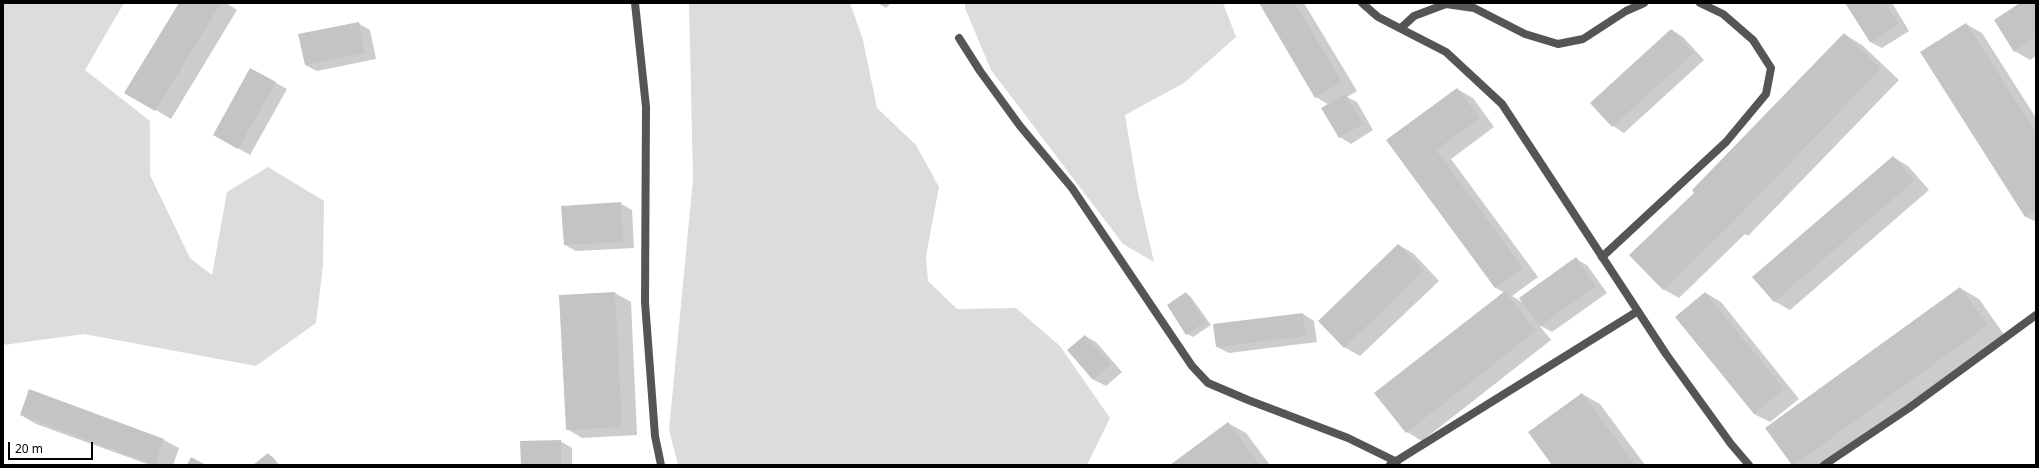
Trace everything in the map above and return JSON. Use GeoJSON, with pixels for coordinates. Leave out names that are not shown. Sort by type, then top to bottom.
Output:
{"type":"FeatureCollection","features":[{"type":"Feature","properties":{"kind":"street"},"geometry":{"type":"LineString","coordinates":[[635,3],[646,108],[646,302],[655,436],[661,465]]}},
{"type":"Feature","properties":{"kind":"street"},"geometry":{"type":"LineString","coordinates":[[1362,3],[1378,17],[1446,52],[1502,104],[1675,367],[1731,444],[1749,465]]}},
{"type":"Feature","properties":{"kind":"street"},"geometry":{"type":"LineString","coordinates":[[1401,28],[1414,16],[1446,4],[1474,8],[1525,34],[1558,44],[1584,39],[1626,10],[1644,3]]}},
{"type":"Feature","properties":{"kind":"street"},"geometry":{"type":"LineString","coordinates":[[1602,257],[1726,142],[1766,94],[1770,68],[1753,40],[1723,14],[1700,3]]}},
{"type":"Feature","properties":{"kind":"street"},"geometry":{"type":"LineString","coordinates":[[959,38],[980,71],[1020,126],[1072,188],[1192,366],[1208,383],[1348,438],[1394,463],[1638,311]]}},
{"type":"Feature","properties":{"kind":"street"},"geometry":{"type":"LineString","coordinates":[[1824,465],[1909,408],[2036,315]]}},
{"type":"Feature","properties":{"kind":"shaded area"},"geometry":{"type":"Polygon","coordinates":[[[3,3],[124,3],[85,70],[150,121],[150,175],[190,258],[212,275],[227,192],[268,167],[324,201],[323,265],[316,323],[256,366],[84,334],[3,345],[3,3]]]}},
{"type":"Feature","properties":{"kind":"shaded area"},"geometry":{"type":"Polygon","coordinates":[[[689,3],[850,3],[863,40],[877,108],[916,145],[939,187],[926,256],[928,281],[957,309],[1016,308],[1060,346],[1110,418],[1087,465],[678,465],[669,430],[693,179],[689,3]]]}},
{"type":"Feature","properties":{"kind":"shaded area"},"geometry":{"type":"Polygon","coordinates":[[[965,3],[1223,3],[1236,37],[1184,83],[1125,115],[1138,192],[1154,262],[1123,244],[991,70],[965,8],[965,3]]]}},
{"type":"Feature","properties":{"kind":"building"},"geometry":{"type":"Polygon","coordinates":[[[179,3],[221,3],[155,111],[124,93],[179,3]]]}},
{"type":"Feature","properties":{"kind":"building"},"geometry":{"type":"Polygon","coordinates":[[[1259,3],[1295,3],[1342,82],[1315,98],[1259,3]]]}},
{"type":"Feature","properties":{"kind":"building"},"geometry":{"type":"Polygon","coordinates":[[[1845,3],[1885,3],[1899,24],[1870,42],[1845,3]]]}},
{"type":"Feature","properties":{"kind":"building"},"geometry":{"type":"Polygon","coordinates":[[[2020,3],[2036,3],[2036,37],[2014,52],[1994,20],[2020,3]]]}},
{"type":"Feature","properties":{"kind":"building"},"geometry":{"type":"Polygon","coordinates":[[[359,22],[365,53],[305,65],[298,34],[359,22]]]}},
{"type":"Feature","properties":{"kind":"building"},"geometry":{"type":"Polygon","coordinates":[[[1966,23],[2036,132],[2036,210],[2025,217],[1920,52],[1966,23]]]}},
{"type":"Feature","properties":{"kind":"building"},"geometry":{"type":"Polygon","coordinates":[[[1671,29],[1694,53],[1612,127],[1590,103],[1671,29]]]}},
{"type":"Feature","properties":{"kind":"building"},"geometry":{"type":"Polygon","coordinates":[[[1844,33],[1881,69],[1729,226],[1663,290],[1629,255],[1694,193],[1692,190],[1844,33]]]}},
{"type":"Feature","properties":{"kind":"building"},"geometry":{"type":"Polygon","coordinates":[[[250,68],[276,82],[238,149],[213,135],[250,68]]]}},
{"type":"Feature","properties":{"kind":"building"},"geometry":{"type":"Polygon","coordinates":[[[1457,88],[1480,118],[1436,150],[1523,268],[1495,288],[1386,140],[1457,88]]]}},
{"type":"Feature","properties":{"kind":"building"},"geometry":{"type":"Polygon","coordinates":[[[1345,94],[1363,124],[1339,138],[1321,108],[1345,94]]]}},
{"type":"Feature","properties":{"kind":"building"},"geometry":{"type":"Polygon","coordinates":[[[1893,156],[1914,181],[1774,302],[1752,277],[1893,156]]]}},
{"type":"Feature","properties":{"kind":"building"},"geometry":{"type":"Polygon","coordinates":[[[621,202],[623,242],[564,245],[561,206],[621,202]]]}},
{"type":"Feature","properties":{"kind":"building"},"geometry":{"type":"Polygon","coordinates":[[[1398,244],[1424,271],[1344,348],[1318,321],[1398,244]]]}},
{"type":"Feature","properties":{"kind":"building"},"geometry":{"type":"Polygon","coordinates":[[[1576,257],[1596,286],[1540,326],[1519,298],[1576,257]]]}},
{"type":"Feature","properties":{"kind":"building"},"geometry":{"type":"Polygon","coordinates":[[[1960,287],[1988,325],[1792,465],[1765,428],[1960,287]]]}},
{"type":"Feature","properties":{"kind":"building"},"geometry":{"type":"Polygon","coordinates":[[[1505,291],[1536,331],[1406,433],[1374,393],[1505,291]]]}},
{"type":"Feature","properties":{"kind":"building"},"geometry":{"type":"Polygon","coordinates":[[[615,292],[622,427],[566,430],[559,295],[615,292]]]}},
{"type":"Feature","properties":{"kind":"building"},"geometry":{"type":"Polygon","coordinates":[[[1186,292],[1205,322],[1186,335],[1167,305],[1186,292]]]}},
{"type":"Feature","properties":{"kind":"building"},"geometry":{"type":"Polygon","coordinates":[[[1705,292],[1784,389],[1754,414],[1675,317],[1705,292]]]}},
{"type":"Feature","properties":{"kind":"building"},"geometry":{"type":"Polygon","coordinates":[[[1303,313],[1306,336],[1216,347],[1213,324],[1303,313]]]}},
{"type":"Feature","properties":{"kind":"building"},"geometry":{"type":"Polygon","coordinates":[[[1085,335],[1111,365],[1093,380],[1067,350],[1085,335]]]}},
{"type":"Feature","properties":{"kind":"building"},"geometry":{"type":"Polygon","coordinates":[[[29,389],[164,439],[155,465],[20,415],[29,389]]]}},
{"type":"Feature","properties":{"kind":"building"},"geometry":{"type":"Polygon","coordinates":[[[1582,393],[1635,465],[1552,465],[1528,432],[1582,393]]]}},
{"type":"Feature","properties":{"kind":"building"},"geometry":{"type":"Polygon","coordinates":[[[1228,422],[1260,465],[1170,465],[1228,422]]]}},
{"type":"Feature","properties":{"kind":"building"},"geometry":{"type":"Polygon","coordinates":[[[561,440],[561,465],[521,465],[520,441],[561,440]]]}},
{"type":"Feature","properties":{"kind":"building"},"geometry":{"type":"Polygon","coordinates":[[[268,453],[276,463],[274,465],[253,465],[268,453]]]}},
{"type":"Feature","properties":{"kind":"building"},"geometry":{"type":"Polygon","coordinates":[[[191,457],[206,465],[187,465],[191,457]]]}}]}
